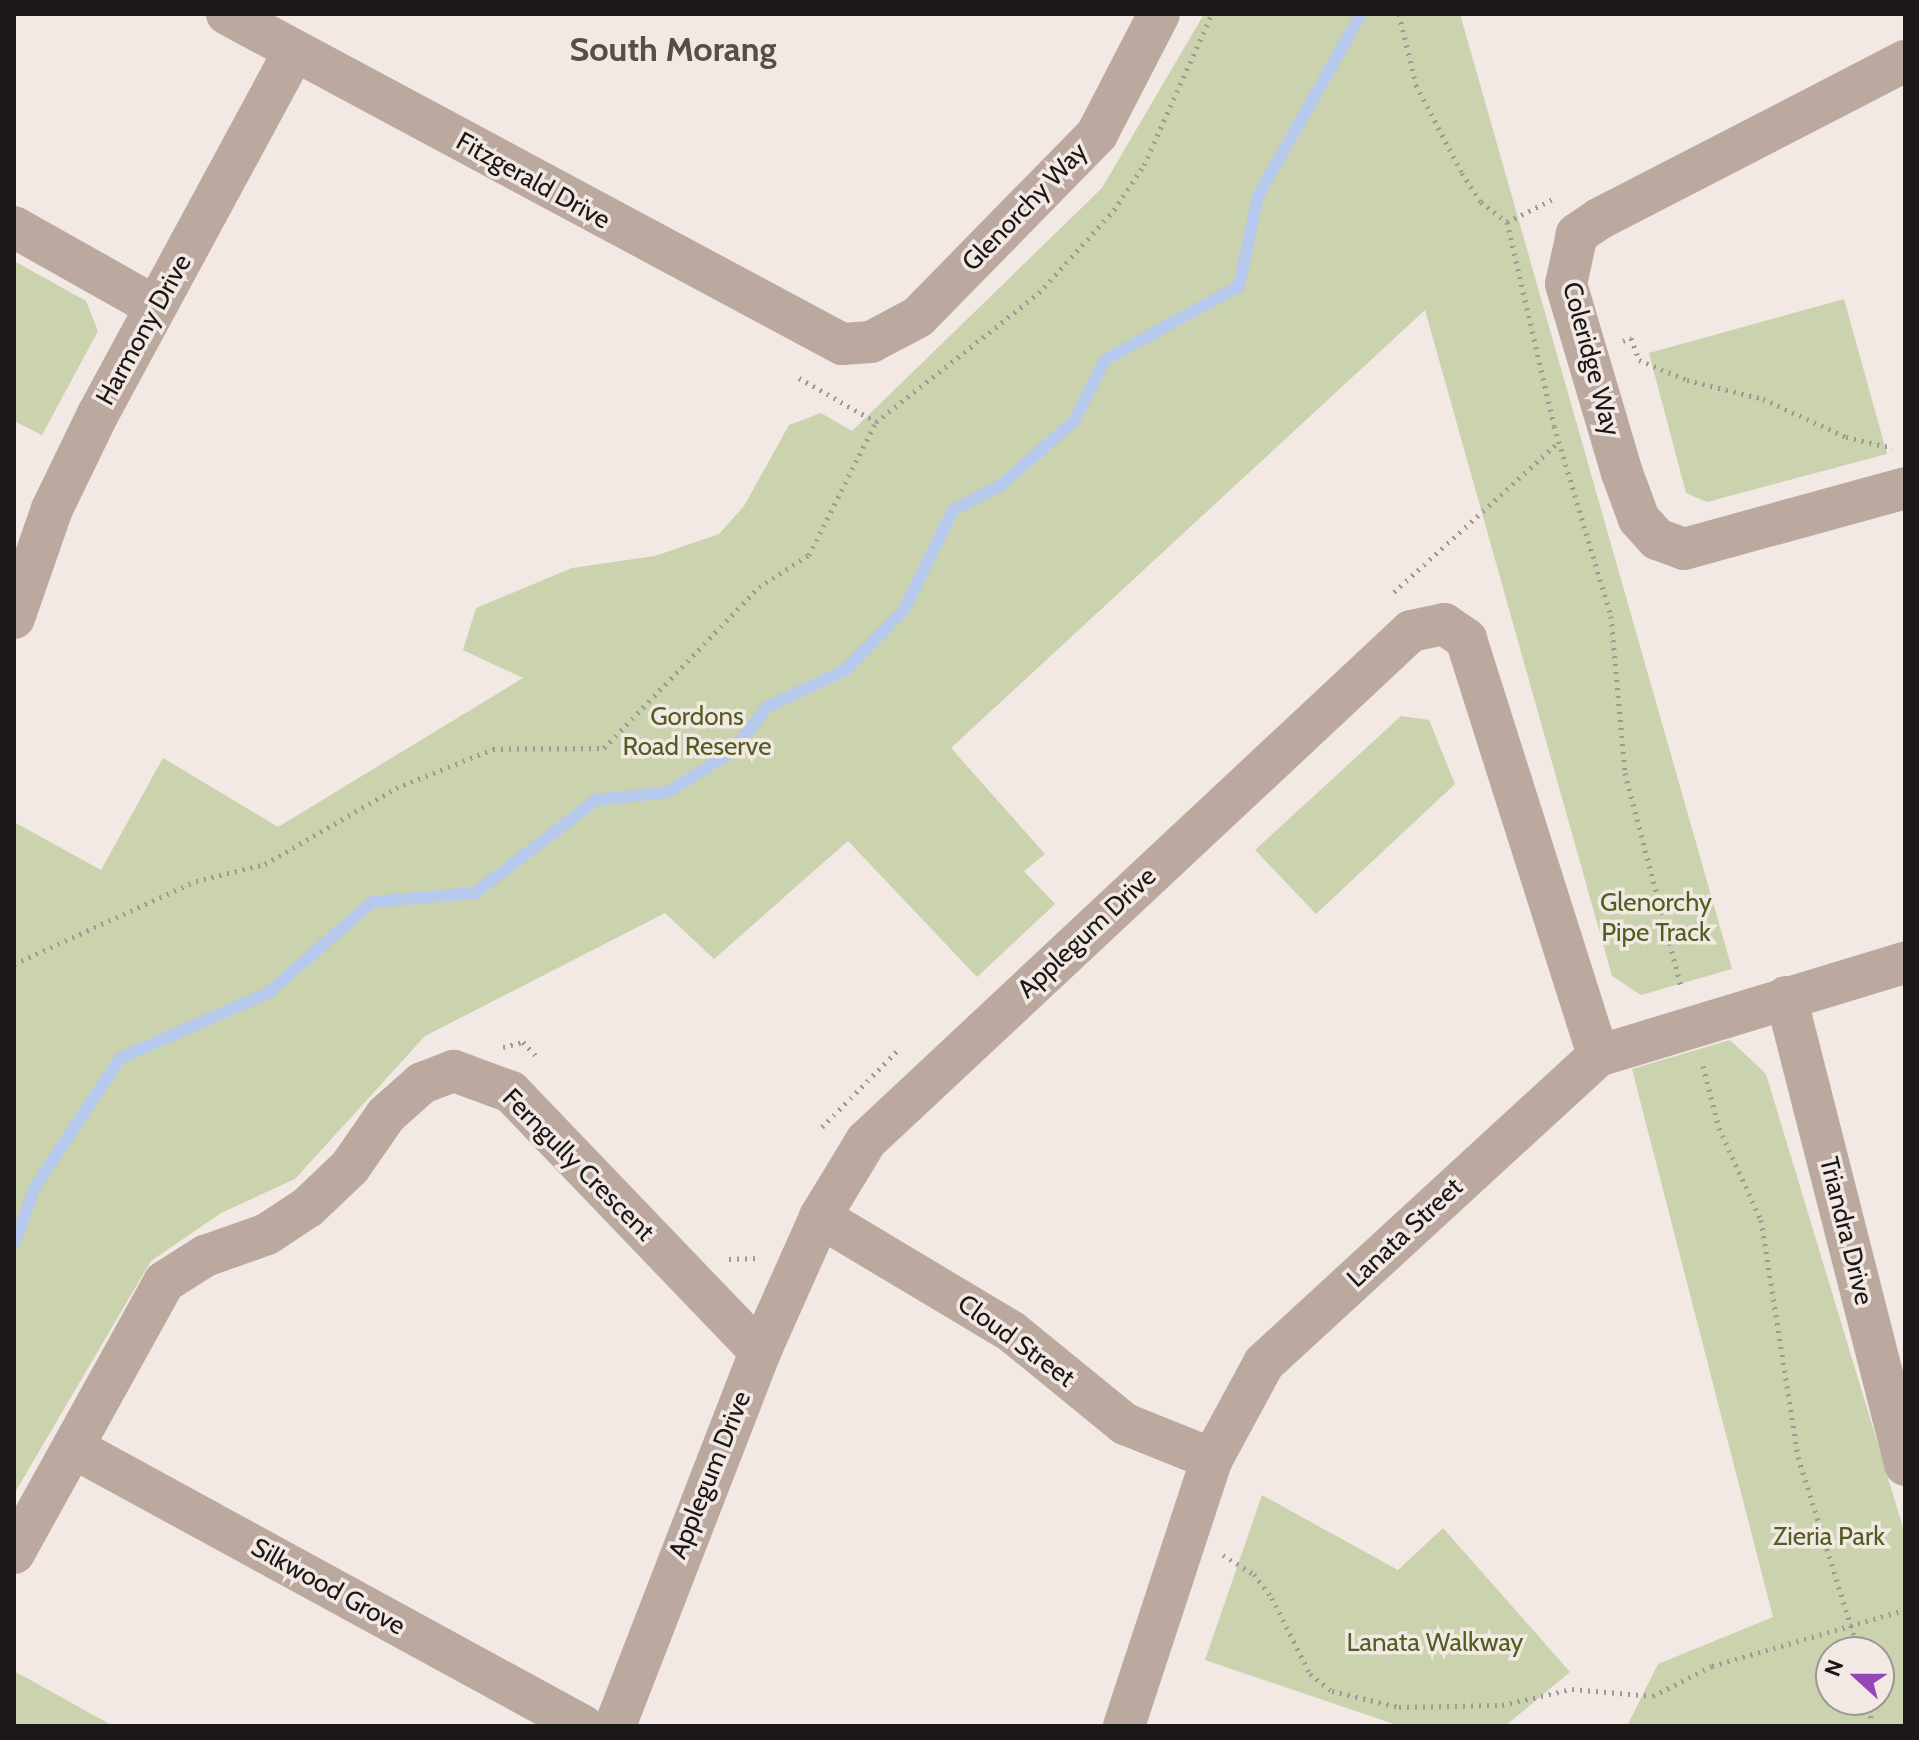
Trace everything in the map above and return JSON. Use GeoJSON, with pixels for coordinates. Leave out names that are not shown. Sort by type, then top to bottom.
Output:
{"type":"FeatureCollection","features":[{"type":"Feature","properties":{"kind":"street","name":"Fitzgerald Drive"},"geometry":{"type":"LineString","coordinates":[[227,14],[842,344]]}},
{"type":"Feature","properties":{"kind":"street","name":"Glenorchy Way"},"geometry":{"type":"LineString","coordinates":[[842,344],[871,342],[918,317],[1097,134],[1159,14]]}},
{"type":"Feature","properties":{"kind":"street","name":"Harmony Drive"},"geometry":{"type":"LineString","coordinates":[[14,618],[52,509],[154,306],[294,51]]}},
{"type":"Feature","properties":{"kind":"street","name":"Coleridge Way"},"geometry":{"type":"LineString","coordinates":[[1905,61],[1577,234],[1566,284],[1622,473],[1639,519],[1657,539],[1684,549],[1905,488]]}},
{"type":"Feature","properties":{"kind":"street"},"geometry":{"type":"LineString","coordinates":[[14,227],[154,306]]}},
{"type":"Feature","properties":{"kind":"street","name":"Applegum Drive"},"geometry":{"type":"LineString","coordinates":[[615,1726],[760,1352],[820,1217],[866,1141],[1370,664],[1411,631],[1444,624],[1466,639],[1598,1056]]}},
{"type":"Feature","properties":{"kind":"street","name":"Lanata Street"},"geometry":{"type":"LineString","coordinates":[[1124,1726],[1212,1459],[1264,1363],[1598,1056],[1691,1023],[1905,963]]}},
{"type":"Feature","properties":{"kind":"street","name":"Triandra Drive"},"geometry":{"type":"LineString","coordinates":[[1786,997],[1905,1465]]}},
{"type":"Feature","properties":{"kind":"street","name":"Ferngully Crescent"},"geometry":{"type":"LineString","coordinates":[[14,1553],[164,1282],[205,1256],[267,1234],[308,1207],[422,1083],[454,1071],[485,1077],[511,1092],[760,1352]]}},
{"type":"Feature","properties":{"kind":"street","name":"Cloud Street"},"geometry":{"type":"LineString","coordinates":[[820,1217],[1012,1332],[1125,1424],[1212,1459]]}},
{"type":"Feature","properties":{"kind":"street","name":"Silkwood Grove"},"geometry":{"type":"LineString","coordinates":[[74,1448],[583,1726]]}},
{"type":"Feature","properties":{"kind":"path"},"geometry":{"type":"LineString","coordinates":[[14,964],[196,881],[265,864],[396,788],[493,749],[604,748],[759,587],[809,555],[876,422],[1039,293],[1114,210],[1144,165],[1212,14]]}},
{"type":"Feature","properties":{"kind":"path"},"geometry":{"type":"LineString","coordinates":[[1399,14],[1416,85],[1462,173],[1481,202],[1507,222],[1559,442],[1611,616],[1628,787],[1719,1128],[1761,1220],[1798,1457],[1857,1636]]}},
{"type":"Feature","properties":{"kind":"path"},"geometry":{"type":"LineString","coordinates":[[1587,352],[1631,338],[1639,360],[1687,380],[1763,399],[1846,437],[1905,451]]}},
{"type":"Feature","properties":{"kind":"path"},"geometry":{"type":"LineString","coordinates":[[799,378],[876,422]]}},
{"type":"Feature","properties":{"kind":"path"},"geometry":{"type":"LineString","coordinates":[[1385,600],[1559,442]]}},
{"type":"Feature","properties":{"kind":"path"},"geometry":{"type":"LineString","coordinates":[[485,1077],[512,1040],[544,1065]]}},
{"type":"Feature","properties":{"kind":"path"},"geometry":{"type":"LineString","coordinates":[[816,1140],[829,1114],[909,1040]]}},
{"type":"Feature","properties":{"kind":"path"},"geometry":{"type":"LineString","coordinates":[[721,1259],[758,1259],[764,1246]]}},
{"type":"Feature","properties":{"kind":"path"},"geometry":{"type":"LineString","coordinates":[[1185,1542],[1235,1559],[1254,1574],[1310,1674],[1332,1691],[1399,1707],[1502,1705],[1572,1689],[1653,1696],[1712,1666],[1905,1610]]}},
{"type":"Feature","properties":{"kind":"green space","name":"Gordons Road Reserve"},"geometry":{"type":"Polygon","coordinates":[[[1204,14],[1460,14],[1732,969],[1641,995],[1612,976],[1425,310],[951,748],[1045,854],[1024,871],[1055,904],[977,977],[848,841],[714,959],[665,913],[425,1036],[295,1179],[221,1213],[151,1261],[14,1494],[14,822],[101,870],[163,758],[278,827],[523,678],[463,650],[476,608],[572,568],[655,556],[719,534],[744,506],[789,425],[821,413],[852,431],[1102,188],[1204,14]]]}},
{"type":"Feature","properties":{"kind":"green space"},"geometry":{"type":"Polygon","coordinates":[[[14,261],[86,301],[98,331],[42,435],[14,421],[14,261]]]}},
{"type":"Feature","properties":{"kind":"green space"},"geometry":{"type":"Polygon","coordinates":[[[1844,299],[1887,454],[1707,502],[1686,493],[1649,353],[1844,299]]]}},
{"type":"Feature","properties":{"kind":"green space"},"geometry":{"type":"Polygon","coordinates":[[[1401,716],[1429,720],[1455,784],[1316,914],[1255,850],[1401,716]]]}},
{"type":"Feature","properties":{"kind":"green space","name":"Zieria Park"},"geometry":{"type":"Polygon","coordinates":[[[1730,1040],[1766,1074],[1905,1534],[1905,1726],[1627,1726],[1658,1664],[1773,1617],[1632,1069],[1730,1040]]]}},
{"type":"Feature","properties":{"kind":"green space","name":"Lanata Walkway"},"geometry":{"type":"Polygon","coordinates":[[[1262,1495],[1398,1570],[1443,1528],[1570,1672],[1505,1726],[1400,1726],[1205,1660],[1262,1495]]]}},
{"type":"Feature","properties":{"kind":"green space"},"geometry":{"type":"Polygon","coordinates":[[[14,1671],[113,1726],[14,1726],[14,1671]]]}},
{"type":"Feature","properties":{"kind":"waterway"},"geometry":{"type":"LineString","coordinates":[[14,1244],[35,1187],[120,1058],[268,993],[372,902],[475,893],[596,800],[668,792],[732,752],[767,707],[845,670],[904,610],[953,510],[1001,485],[1074,421],[1105,360],[1239,286],[1258,196],[1361,14]]}},
{"type":"Feature","properties":{"kind":"district","name":"South Morang"},"geometry":{"type":"Point","coordinates":[673,50]}},
{"type":"Feature","properties":{"kind":"park label","name":"Glenorchy Pipe Track"},"geometry":{"type":"Point","coordinates":[1656,918]}}]}
